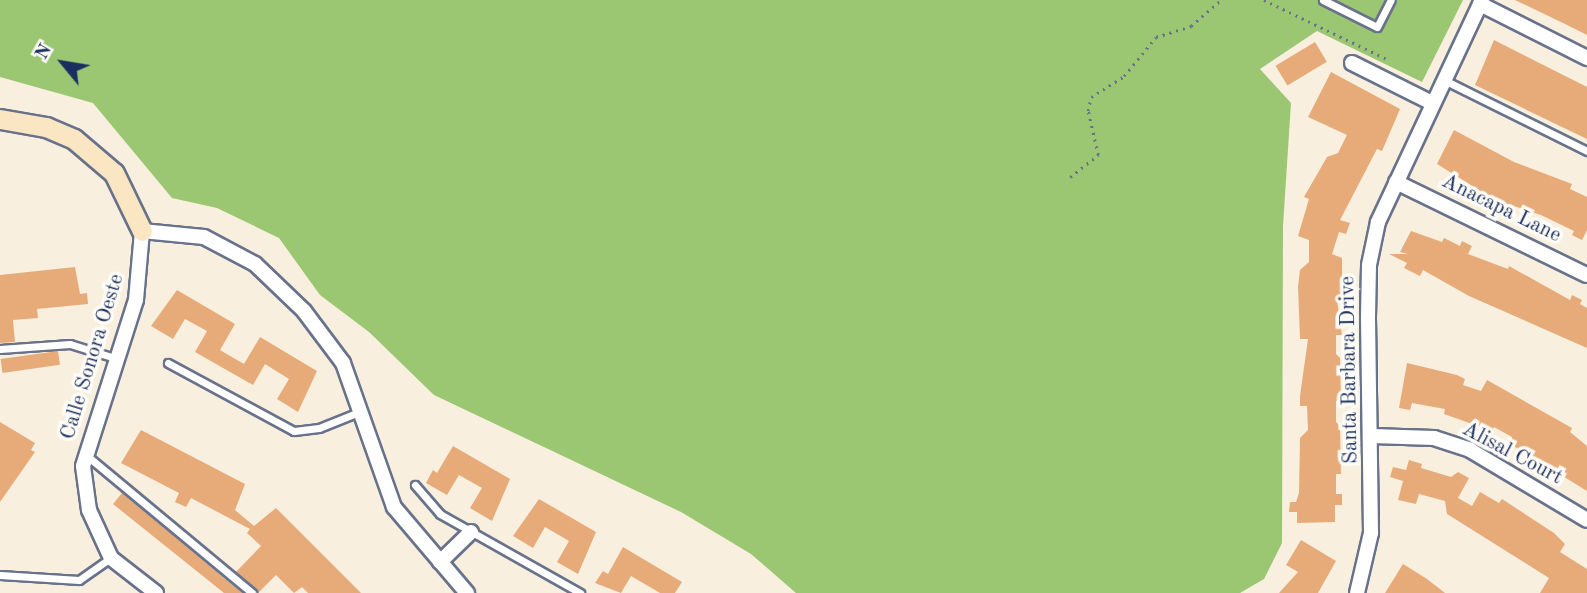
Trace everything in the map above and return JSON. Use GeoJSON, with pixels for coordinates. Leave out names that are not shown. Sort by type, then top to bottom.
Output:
{"type":"FeatureCollection","features":[{"type":"Feature","properties":{"kind":"street"},"geometry":{"type":"LineString","coordinates":[[1481,2],[1587,58]]}},
{"type":"Feature","properties":{"kind":"street","name":"Santa Barbara Drive"},"geometry":{"type":"LineString","coordinates":[[1357,593],[1371,533],[1369,265],[1378,222],[1481,2]]}},
{"type":"Feature","properties":{"kind":"street"},"geometry":{"type":"LineString","coordinates":[[1352,63],[1432,103]]}},
{"type":"Feature","properties":{"kind":"street"},"geometry":{"type":"LineString","coordinates":[[0,119],[46,127],[74,139],[114,173],[142,231],[204,237],[255,264],[304,311],[343,363],[394,507],[467,593]]}},
{"type":"Feature","properties":{"kind":"street","name":"Anacapa Lane"},"geometry":{"type":"LineString","coordinates":[[1396,182],[1587,275]]}},
{"type":"Feature","properties":{"kind":"street","name":"Calle Sonora Oeste"},"geometry":{"type":"LineString","coordinates":[[142,231],[136,300],[85,455],[89,510],[111,558],[156,593]]}},
{"type":"Feature","properties":{"kind":"street","name":"Alisal Court"},"geometry":{"type":"LineString","coordinates":[[1372,436],[1434,438],[1470,450],[1587,520]]}},
{"type":"Feature","properties":{"kind":"street"},"geometry":{"type":"LineString","coordinates":[[440,562],[471,532]]}},
{"type":"Feature","properties":{"kind":"lane"},"geometry":{"type":"LineString","coordinates":[[1323,0],[1377,27],[1391,0]]}},
{"type":"Feature","properties":{"kind":"lane"},"geometry":{"type":"LineString","coordinates":[[1444,80],[1587,151]]}},
{"type":"Feature","properties":{"kind":"lane"},"geometry":{"type":"LineString","coordinates":[[0,349],[70,344],[115,358]]}},
{"type":"Feature","properties":{"kind":"lane"},"geometry":{"type":"LineString","coordinates":[[168,363],[294,431],[319,428],[359,412]]}},
{"type":"Feature","properties":{"kind":"lane"},"geometry":{"type":"LineString","coordinates":[[85,455],[252,593]]}},
{"type":"Feature","properties":{"kind":"lane"},"geometry":{"type":"LineString","coordinates":[[415,485],[431,507],[580,593]]}},
{"type":"Feature","properties":{"kind":"lane"},"geometry":{"type":"LineString","coordinates":[[0,575],[79,580],[111,558]]}},
{"type":"Feature","properties":{"kind":"path"},"geometry":{"type":"LineString","coordinates":[[1070,177],[1098,155],[1088,111],[1091,97],[1124,76],[1156,37],[1191,26],[1220,0]]}},
{"type":"Feature","properties":{"kind":"path"},"geometry":{"type":"LineString","coordinates":[[1264,0],[1389,60]]}},
{"type":"Feature","properties":{"kind":"green space"},"geometry":{"type":"Polygon","coordinates":[[[0,0],[1463,0],[1422,82],[1317,31],[1260,69],[1291,103],[1283,226],[1282,543],[1264,579],[1240,593],[796,593],[751,554],[681,512],[434,395],[369,332],[320,295],[279,238],[217,208],[172,198],[93,103],[0,77],[0,0]]]}},
{"type":"Feature","properties":{"kind":"building"},"geometry":{"type":"Polygon","coordinates":[[[1515,0],[1587,0],[1587,35],[1563,23],[1515,0]]]}},
{"type":"Feature","properties":{"kind":"building"},"geometry":{"type":"Polygon","coordinates":[[[1494,40],[1587,87],[1587,139],[1475,85],[1494,40]]]}},
{"type":"Feature","properties":{"kind":"building"},"geometry":{"type":"Polygon","coordinates":[[[1315,42],[1327,62],[1287,85],[1276,66],[1315,42]]]}},
{"type":"Feature","properties":{"kind":"building"},"geometry":{"type":"Polygon","coordinates":[[[1331,72],[1400,109],[1382,151],[1377,149],[1340,220],[1350,223],[1346,234],[1339,232],[1332,254],[1342,258],[1342,300],[1337,300],[1342,335],[1336,335],[1336,354],[1340,358],[1341,401],[1336,401],[1336,422],[1340,426],[1341,474],[1336,474],[1336,494],[1342,494],[1342,505],[1335,505],[1335,522],[1297,523],[1297,512],[1289,512],[1290,502],[1296,502],[1299,493],[1300,438],[1308,430],[1307,406],[1300,406],[1300,396],[1308,339],[1300,339],[1298,287],[1300,270],[1309,262],[1309,240],[1298,236],[1309,199],[1304,197],[1327,157],[1338,153],[1347,135],[1308,117],[1331,72]]]}},
{"type":"Feature","properties":{"kind":"building"},"geometry":{"type":"Polygon","coordinates":[[[1454,130],[1514,162],[1572,184],[1570,189],[1587,197],[1587,230],[1582,240],[1572,235],[1574,231],[1541,215],[1495,200],[1437,164],[1454,130]]]}},
{"type":"Feature","properties":{"kind":"building"},"geometry":{"type":"Polygon","coordinates":[[[1411,231],[1442,242],[1444,238],[1460,246],[1462,241],[1472,246],[1468,254],[1508,269],[1509,266],[1570,300],[1572,295],[1582,300],[1580,304],[1587,308],[1587,348],[1469,296],[1423,270],[1420,276],[1404,268],[1407,263],[1389,254],[1408,254],[1400,252],[1411,231]]]}},
{"type":"Feature","properties":{"kind":"building"},"geometry":{"type":"Polygon","coordinates":[[[75,267],[80,294],[87,293],[88,304],[37,309],[38,318],[13,320],[15,342],[0,343],[0,275],[75,267]]]}},
{"type":"Feature","properties":{"kind":"building"},"geometry":{"type":"Polygon","coordinates":[[[177,290],[235,324],[220,350],[244,364],[260,337],[317,371],[298,412],[277,399],[289,379],[265,364],[253,385],[195,352],[207,331],[185,319],[173,339],[151,326],[177,290]]]}},
{"type":"Feature","properties":{"kind":"building"},"geometry":{"type":"Polygon","coordinates":[[[58,351],[60,365],[3,373],[1,359],[58,351]]]}},
{"type":"Feature","properties":{"kind":"building"},"geometry":{"type":"Polygon","coordinates":[[[1407,363],[1457,375],[1465,379],[1463,385],[1481,391],[1487,380],[1572,428],[1570,432],[1587,446],[1587,491],[1512,445],[1512,437],[1494,427],[1492,431],[1444,414],[1445,409],[1412,403],[1410,410],[1399,408],[1407,363]]]}},
{"type":"Feature","properties":{"kind":"building"},"geometry":{"type":"Polygon","coordinates":[[[0,422],[35,443],[31,450],[35,452],[0,502],[0,422]]]}},
{"type":"Feature","properties":{"kind":"building"},"geometry":{"type":"Polygon","coordinates":[[[141,430],[245,484],[235,510],[254,526],[276,508],[361,593],[308,593],[302,587],[294,593],[276,575],[258,593],[236,572],[261,546],[247,533],[250,529],[191,498],[186,507],[175,502],[179,493],[121,463],[141,430]]]}},
{"type":"Feature","properties":{"kind":"building"},"geometry":{"type":"Polygon","coordinates":[[[453,446],[510,479],[492,521],[470,508],[482,488],[459,475],[447,495],[426,483],[433,470],[437,473],[453,446]]]}},
{"type":"Feature","properties":{"kind":"building"},"geometry":{"type":"Polygon","coordinates":[[[1409,460],[1422,464],[1421,468],[1451,477],[1458,472],[1469,478],[1458,498],[1472,506],[1480,492],[1499,503],[1502,499],[1554,533],[1565,544],[1560,552],[1587,569],[1587,593],[1540,593],[1549,578],[1447,514],[1445,501],[1419,494],[1416,504],[1398,500],[1403,481],[1390,477],[1393,467],[1406,470],[1409,460]]]}},
{"type":"Feature","properties":{"kind":"building"},"geometry":{"type":"Polygon","coordinates":[[[122,493],[242,593],[224,593],[113,504],[122,493]]]}},
{"type":"Feature","properties":{"kind":"building"},"geometry":{"type":"Polygon","coordinates":[[[539,499],[596,532],[578,574],[557,562],[569,541],[545,527],[533,548],[513,536],[539,499]]]}},
{"type":"Feature","properties":{"kind":"building"},"geometry":{"type":"Polygon","coordinates":[[[1301,540],[1336,561],[1318,593],[1279,593],[1298,572],[1286,565],[1301,540]]]}},
{"type":"Feature","properties":{"kind":"building"},"geometry":{"type":"Polygon","coordinates":[[[623,547],[682,582],[675,593],[660,593],[631,576],[621,593],[595,583],[603,571],[608,574],[623,547]]]}},
{"type":"Feature","properties":{"kind":"building"},"geometry":{"type":"Polygon","coordinates":[[[1403,564],[1427,579],[1445,593],[1385,593],[1403,564]]]}}]}
